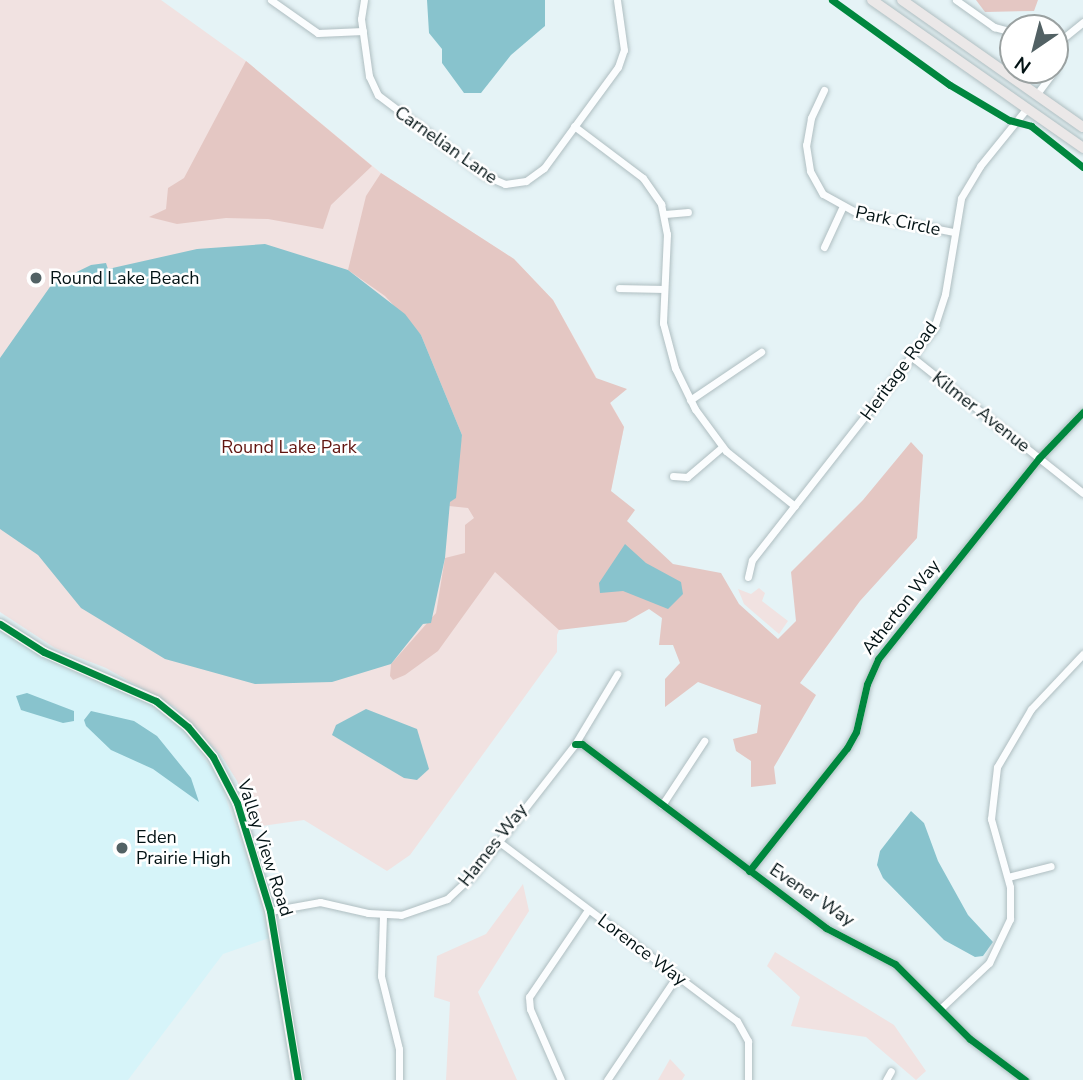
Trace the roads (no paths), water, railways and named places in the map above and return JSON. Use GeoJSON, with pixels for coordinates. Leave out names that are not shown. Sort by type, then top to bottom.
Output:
{"type":"FeatureCollection","features":[{"type":"Feature","properties":{"kind":"main road"},"geometry":{"type":"LineString","coordinates":[[872,0],[1083,148]]}},
{"type":"Feature","properties":{"kind":"main road"},"geometry":{"type":"LineString","coordinates":[[902,0],[1083,127]]}},
{"type":"Feature","properties":{"kind":"street"},"geometry":{"type":"LineString","coordinates":[[271,0],[318,33],[363,31]]}},
{"type":"Feature","properties":{"kind":"street","name":"Carnelian Lane"},"geometry":{"type":"LineString","coordinates":[[364,0],[363,31],[369,76],[378,95],[494,181],[516,184],[536,175],[622,59],[617,0]]}},
{"type":"Feature","properties":{"kind":"street"},"geometry":{"type":"LineString","coordinates":[[956,0],[999,28]]}},
{"type":"Feature","properties":{"kind":"street"},"geometry":{"type":"LineString","coordinates":[[1069,33],[1083,22]]}},
{"type":"Feature","properties":{"kind":"street"},"geometry":{"type":"LineString","coordinates":[[1036,94],[1044,84]]}},
{"type":"Feature","properties":{"kind":"street","name":"Park Circle"},"geometry":{"type":"LineString","coordinates":[[824,90],[811,118],[806,159],[815,183],[842,208],[954,232]]}},
{"type":"Feature","properties":{"kind":"street","name":"Heritage Road"},"geometry":{"type":"LineString","coordinates":[[748,577],[752,560],[912,357],[941,312],[961,198],[970,181],[1027,108]]}},
{"type":"Feature","properties":{"kind":"street"},"geometry":{"type":"LineString","coordinates":[[574,126],[643,178],[665,214],[661,289],[668,345],[690,400],[722,447],[795,506]]}},
{"type":"Feature","properties":{"kind":"street","name":"Park Circle"},"geometry":{"type":"LineString","coordinates":[[824,247],[842,208]]}},
{"type":"Feature","properties":{"kind":"street"},"geometry":{"type":"LineString","coordinates":[[665,214],[688,212]]}},
{"type":"Feature","properties":{"kind":"street"},"geometry":{"type":"LineString","coordinates":[[619,288],[661,289]]}},
{"type":"Feature","properties":{"kind":"street"},"geometry":{"type":"LineString","coordinates":[[690,400],[761,352]]}},
{"type":"Feature","properties":{"kind":"street","name":"Kilmer Avenue"},"geometry":{"type":"LineString","coordinates":[[912,357],[1083,493]]}},
{"type":"Feature","properties":{"kind":"street","name":"Atherton Way"},"geometry":{"type":"LineString","coordinates":[[749,871],[847,748],[859,724],[867,684],[878,659],[1039,458],[1083,412]]}},
{"type":"Feature","properties":{"kind":"street"},"geometry":{"type":"LineString","coordinates":[[673,476],[687,477],[722,447]]}},
{"type":"Feature","properties":{"kind":"street","name":"Valley View Road"},"geometry":{"type":"LineString","coordinates":[[0,624],[44,652],[145,695],[197,736],[232,790],[270,911],[298,1080]]}},
{"type":"Feature","properties":{"kind":"street"},"geometry":{"type":"LineString","coordinates":[[941,1008],[998,950],[1010,919],[1008,877],[991,819],[997,767],[1031,709],[1083,654]]}},
{"type":"Feature","properties":{"kind":"street","name":"Hames Way"},"geometry":{"type":"LineString","coordinates":[[270,911],[320,902],[383,916],[418,912],[447,899],[498,841],[575,744],[617,674]]}},
{"type":"Feature","properties":{"kind":"street"},"geometry":{"type":"LineString","coordinates":[[662,805],[705,741]]}},
{"type":"Feature","properties":{"kind":"street","name":"Evener Way"},"geometry":{"type":"LineString","coordinates":[[575,744],[582,744],[825,928],[895,964],[986,1053],[1025,1080]]}},
{"type":"Feature","properties":{"kind":"street","name":"Lorence Way"},"geometry":{"type":"LineString","coordinates":[[498,841],[728,1012],[744,1030],[750,1053],[748,1080]]}},
{"type":"Feature","properties":{"kind":"street"},"geometry":{"type":"LineString","coordinates":[[1008,877],[1051,866]]}},
{"type":"Feature","properties":{"kind":"street"},"geometry":{"type":"LineString","coordinates":[[561,1080],[530,1009],[529,997],[588,910]]}},
{"type":"Feature","properties":{"kind":"street"},"geometry":{"type":"LineString","coordinates":[[383,916],[380,963],[399,1049],[399,1080]]}},
{"type":"Feature","properties":{"kind":"street"},"geometry":{"type":"LineString","coordinates":[[607,1080],[677,976]]}},
{"type":"Feature","properties":{"kind":"street"},"geometry":{"type":"LineString","coordinates":[[886,1080],[891,1071]]}},
{"type":"Feature","properties":{"kind":"water"},"geometry":{"type":"Polygon","coordinates":[[[427,0],[545,0],[545,26],[511,55],[481,93],[464,93],[442,63],[442,49],[429,33],[427,0]]]}},
{"type":"Feature","properties":{"kind":"water"},"geometry":{"type":"Polygon","coordinates":[[[265,244],[348,270],[405,314],[421,335],[462,435],[456,498],[450,502],[445,558],[431,623],[423,624],[391,664],[332,682],[255,684],[165,659],[81,608],[38,555],[0,529],[0,358],[52,284],[91,265],[106,263],[108,269],[197,249],[265,244]]]}},
{"type":"Feature","properties":{"kind":"water"},"geometry":{"type":"Polygon","coordinates":[[[625,544],[646,563],[681,582],[683,594],[668,609],[623,591],[600,593],[599,583],[625,544]]]}},
{"type":"Feature","properties":{"kind":"water"},"geometry":{"type":"Polygon","coordinates":[[[27,693],[74,711],[74,721],[63,723],[21,710],[16,696],[27,693]]]}},
{"type":"Feature","properties":{"kind":"water"},"geometry":{"type":"Polygon","coordinates":[[[366,709],[417,729],[429,769],[417,780],[404,778],[332,735],[336,725],[366,709]]]}},
{"type":"Feature","properties":{"kind":"water"},"geometry":{"type":"Polygon","coordinates":[[[91,711],[134,721],[157,736],[191,778],[199,802],[153,769],[111,750],[86,726],[84,720],[91,711]]]}},
{"type":"Feature","properties":{"kind":"water"},"geometry":{"type":"Polygon","coordinates":[[[911,811],[924,823],[938,861],[968,915],[993,942],[983,956],[975,957],[944,940],[883,878],[877,865],[880,851],[911,811]]]}},
{"type":"Feature","properties":{"kind":"place","name":"Round Lake Beach"},"geometry":{"type":"Point","coordinates":[36,278]}},
{"type":"Feature","properties":{"kind":"place","name":"Eden Prairie High"},"geometry":{"type":"Point","coordinates":[122,848]}},
{"type":"Feature","properties":{"kind":"park label","name":"Round Lake Park"},"geometry":{"type":"Point","coordinates":[289,447]}}]}
